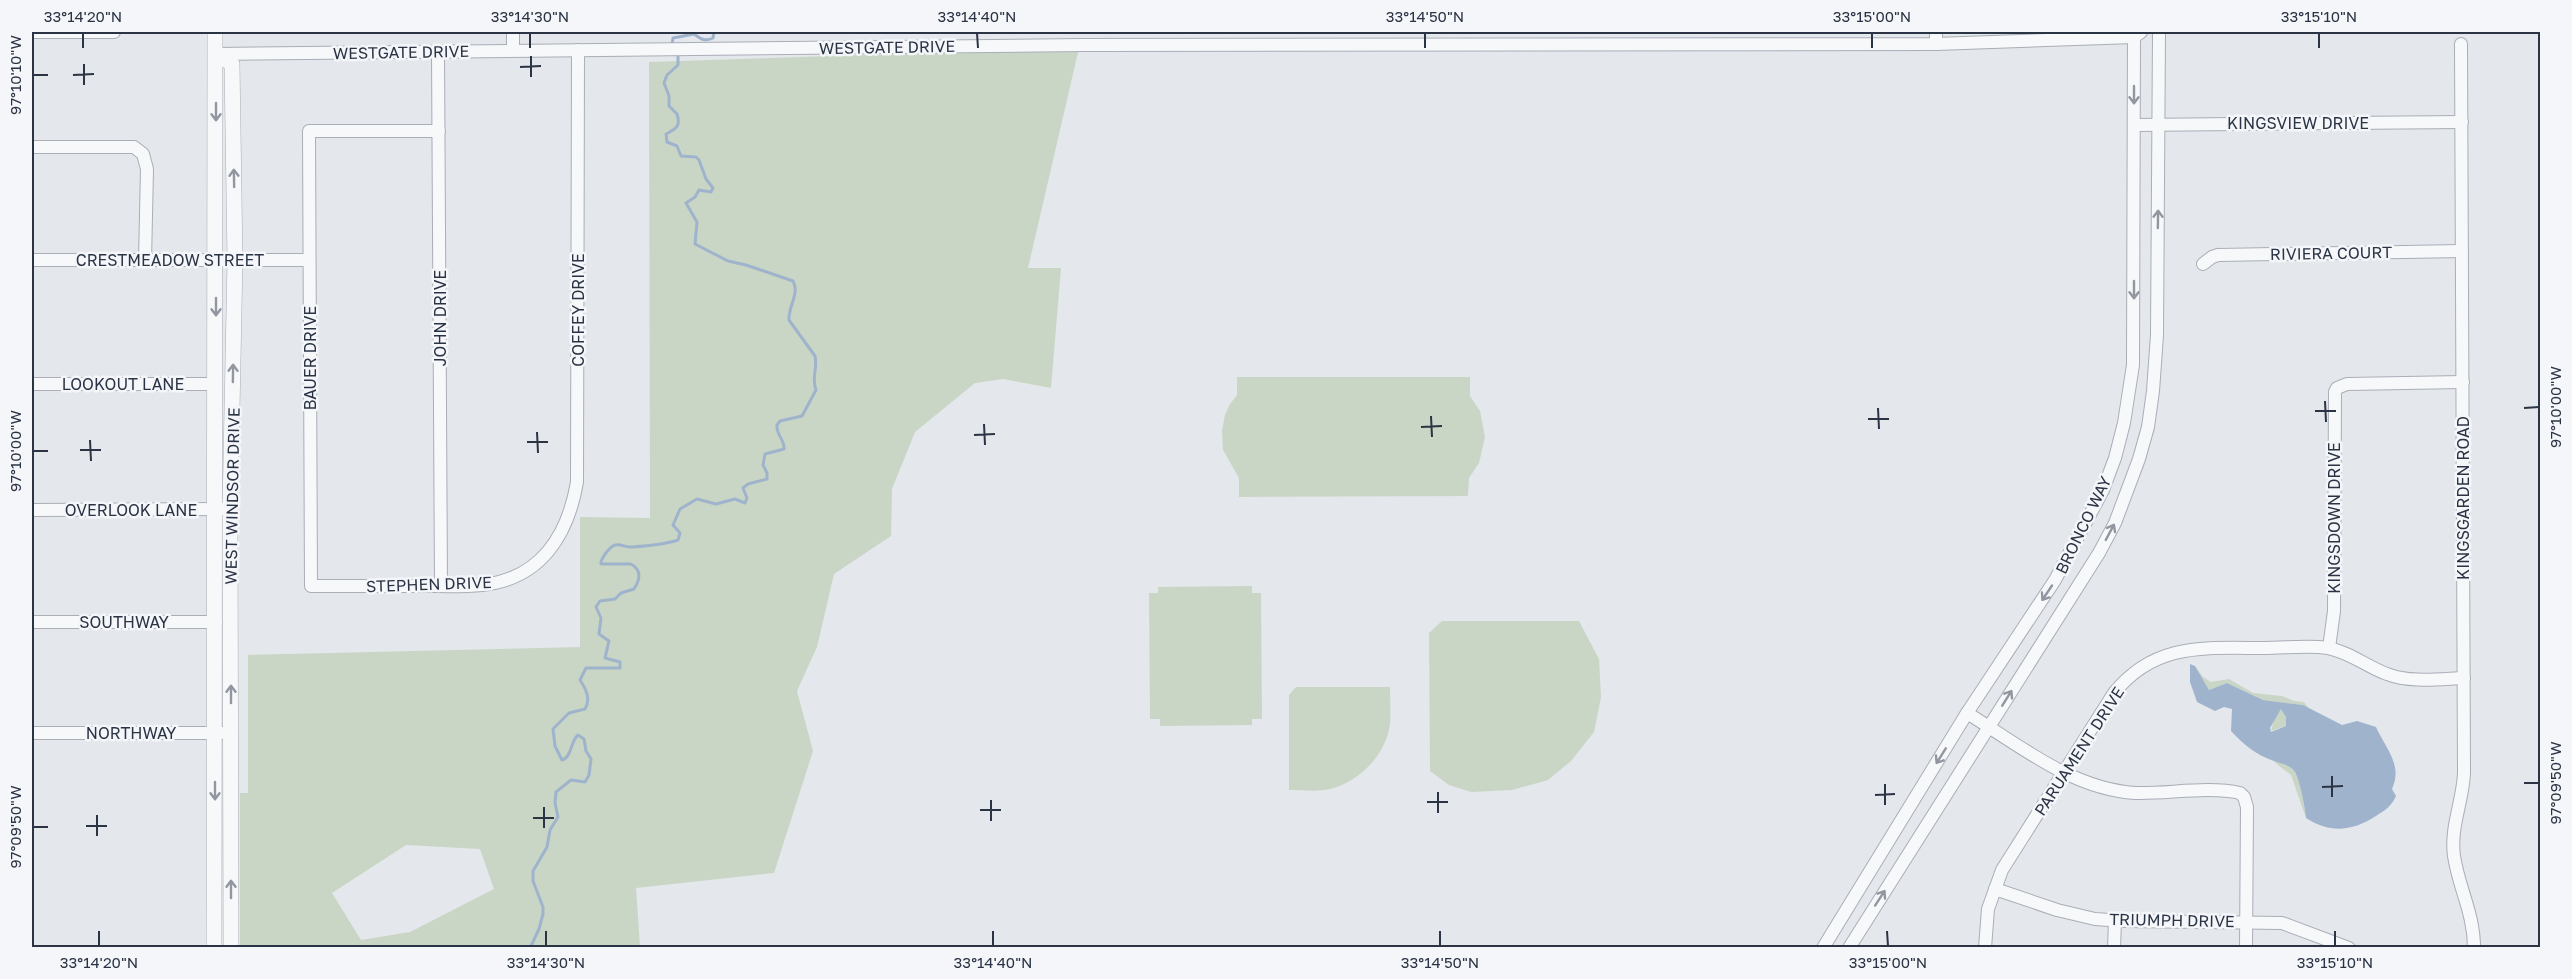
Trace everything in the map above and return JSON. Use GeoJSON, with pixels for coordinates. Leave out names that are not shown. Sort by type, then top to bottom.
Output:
{"type":"FeatureCollection","features":[{"type":"Feature","properties":{"kind":"street"},"geometry":{"type":"LineString","coordinates":[[32,32],[114,32]]}},
{"type":"Feature","properties":{"kind":"street","name":"WEST WINDSOR DRIVE"},"geometry":{"type":"LineString","coordinates":[[215,32],[215,384],[223,509],[231,733],[231,948]]}},
{"type":"Feature","properties":{"kind":"street"},"geometry":{"type":"LineString","coordinates":[[513,32],[513,50]]}},
{"type":"Feature","properties":{"kind":"street"},"geometry":{"type":"LineString","coordinates":[[1083,32],[1083,45]]}},
{"type":"Feature","properties":{"kind":"street","name":"WESTGATE DRIVE"},"geometry":{"type":"LineString","coordinates":[[216,54],[1936,38],[2136,33]]}},
{"type":"Feature","properties":{"kind":"street","name":"BRONCO WAY"},"geometry":{"type":"LineString","coordinates":[[1823,948],[1967,713],[2055,580],[2103,490],[2115,458],[2124,423],[2133,365],[2136,33]]}},
{"type":"Feature","properties":{"kind":"street","name":"BRONCO WAY"},"geometry":{"type":"LineString","coordinates":[[1849,948],[2099,552],[2115,523],[2139,459],[2148,427],[2156,365],[2159,34]]}},
{"type":"Feature","properties":{"kind":"street","name":"KINGSGARDEN ROAD"},"geometry":{"type":"LineString","coordinates":[[2461,44],[2464,773],[2453,846],[2459,878],[2471,911],[2474,948]]}},
{"type":"Feature","properties":{"kind":"street","name":"COFFEY DRIVE"},"geometry":{"type":"LineString","coordinates":[[541,559],[568,521],[577,482],[578,50]]}},
{"type":"Feature","properties":{"kind":"street","name":"JOHN DRIVE"},"geometry":{"type":"LineString","coordinates":[[438,51],[441,586]]}},
{"type":"Feature","properties":{"kind":"street","name":"WEST WINDSOR DRIVE"},"geometry":{"type":"LineString","coordinates":[[214,948],[216,622],[235,260],[232,64],[216,54]]}},
{"type":"Feature","properties":{"kind":"street","name":"KINGSVIEW DRIVE"},"geometry":{"type":"LineString","coordinates":[[2135,125],[2462,122]]}},
{"type":"Feature","properties":{"kind":"street","name":"BAUER DRIVE"},"geometry":{"type":"LineString","coordinates":[[311,586],[309,131],[439,131]]}},
{"type":"Feature","properties":{"kind":"street"},"geometry":{"type":"LineString","coordinates":[[32,147],[134,147],[143,154],[147,169],[145,261]]}},
{"type":"Feature","properties":{"kind":"street","name":"RIVIERA COURT"},"geometry":{"type":"LineString","coordinates":[[2203,264],[2218,255],[2462,251]]}},
{"type":"Feature","properties":{"kind":"street","name":"CRESTMEADOW STREET"},"geometry":{"type":"LineString","coordinates":[[32,260],[309,261]]}},
{"type":"Feature","properties":{"kind":"street","name":"KINGSDOWN DRIVE"},"geometry":{"type":"LineString","coordinates":[[2329,648],[2334,611],[2333,398],[2337,388],[2347,384],[2463,382]]}},
{"type":"Feature","properties":{"kind":"street","name":"LOOKOUT LANE"},"geometry":{"type":"LineString","coordinates":[[32,384],[215,384]]}},
{"type":"Feature","properties":{"kind":"street","name":"OVERLOOK LANE"},"geometry":{"type":"LineString","coordinates":[[32,510],[223,509]]}},
{"type":"Feature","properties":{"kind":"street","name":"STEPHEN DRIVE"},"geometry":{"type":"LineString","coordinates":[[311,586],[482,585],[498,582],[523,572],[541,559]]}},
{"type":"Feature","properties":{"kind":"street","name":"SOUTHWAY"},"geometry":{"type":"LineString","coordinates":[[32,622],[216,622]]}},
{"type":"Feature","properties":{"kind":"street","name":"PARUAMENT DRIVE"},"geometry":{"type":"LineString","coordinates":[[1985,948],[1986,920],[2002,870],[2121,684],[2143,665],[2168,653],[2198,648],[2329,648],[2393,676],[2410,679],[2464,678]]}},
{"type":"Feature","properties":{"kind":"street"},"geometry":{"type":"LineString","coordinates":[[1967,713],[2063,772],[2092,784],[2133,793],[2233,792],[2244,797],[2247,807],[2246,948]]}},
{"type":"Feature","properties":{"kind":"street","name":"NORTHWAY"},"geometry":{"type":"LineString","coordinates":[[32,733],[231,733]]}},
{"type":"Feature","properties":{"kind":"street","name":"TRIUMPH DRIVE"},"geometry":{"type":"LineString","coordinates":[[1995,889],[2057,910],[2115,921],[2282,922],[2349,948]]}},
{"type":"Feature","properties":{"kind":"street"},"geometry":{"type":"LineString","coordinates":[[2114,948],[2115,921]]}},
{"type":"Feature","properties":{"kind":"green space"},"geometry":{"type":"Polygon","coordinates":[[[1079,48],[1028,268],[1061,268],[1051,388],[1003,379],[975,383],[915,432],[892,489],[891,536],[834,574],[817,647],[797,691],[813,751],[774,873],[636,888],[640,947],[240,948],[240,793],[248,793],[248,655],[580,647],[580,517],[650,518],[649,62],[1079,48]],[[406,845],[332,893],[361,940],[410,932],[494,889],[480,849],[406,845]]]}},
{"type":"Feature","properties":{"kind":"green space"},"geometry":{"type":"Polygon","coordinates":[[[1237,377],[1470,377],[1470,396],[1480,411],[1485,437],[1479,463],[1469,478],[1468,496],[1239,497],[1239,478],[1223,450],[1222,431],[1225,415],[1237,395],[1237,377]]]}},
{"type":"Feature","properties":{"kind":"green space"},"geometry":{"type":"Polygon","coordinates":[[[1252,586],[1252,593],[1261,593],[1262,719],[1252,719],[1252,725],[1160,726],[1160,719],[1150,719],[1149,593],[1158,593],[1158,587],[1252,586]]]}},
{"type":"Feature","properties":{"kind":"green space"},"geometry":{"type":"Polygon","coordinates":[[[1442,621],[1579,621],[1599,659],[1601,697],[1594,732],[1571,761],[1548,780],[1512,790],[1471,792],[1449,785],[1430,771],[1429,633],[1442,621]]]}},
{"type":"Feature","properties":{"kind":"green space"},"geometry":{"type":"Polygon","coordinates":[[[2195,666],[2203,677],[2211,682],[2229,679],[2253,693],[2282,696],[2304,702],[2310,710],[2303,705],[2263,700],[2227,683],[2209,690],[2195,666]]]}},
{"type":"Feature","properties":{"kind":"green space"},"geometry":{"type":"Polygon","coordinates":[[[1296,687],[1390,687],[1390,724],[1387,735],[1377,756],[1361,774],[1341,785],[1325,790],[1289,790],[1289,695],[1296,687]]]}},
{"type":"Feature","properties":{"kind":"green space"},"geometry":{"type":"Polygon","coordinates":[[[2282,708],[2286,717],[2286,726],[2271,731],[2274,719],[2282,708]]]}},
{"type":"Feature","properties":{"kind":"green space"},"geometry":{"type":"Polygon","coordinates":[[[2273,761],[2288,766],[2295,772],[2306,818],[2291,775],[2273,761]]]}},
{"type":"Feature","properties":{"kind":"water"},"geometry":{"type":"Polygon","coordinates":[[[2190,664],[2195,666],[2209,690],[2227,683],[2263,700],[2303,705],[2342,725],[2357,721],[2376,727],[2392,757],[2396,772],[2392,789],[2396,796],[2394,800],[2388,808],[2367,821],[2341,829],[2324,827],[2306,818],[2297,776],[2293,770],[2256,753],[2246,745],[2231,731],[2232,709],[2224,707],[2215,711],[2197,702],[2190,682],[2190,664]],[[2281,709],[2270,728],[2271,732],[2286,726],[2286,717],[2281,709]]]}},
{"type":"Feature","properties":{"kind":"waterway"},"geometry":{"type":"LineString","coordinates":[[672,45],[673,38],[694,34],[707,40],[713,38],[714,32]]}},
{"type":"Feature","properties":{"kind":"waterway"},"geometry":{"type":"LineString","coordinates":[[530,948],[543,914],[543,907],[533,881],[533,871],[547,847],[550,830],[558,817],[555,803],[556,792],[571,780],[585,782],[589,775],[591,759],[586,751],[584,739],[578,735],[568,756],[562,760],[555,746],[553,729],[569,713],[585,709],[588,698],[580,680],[586,668],[620,668],[620,662],[605,658],[609,641],[599,634],[601,618],[596,607],[600,601],[615,599],[621,593],[634,589],[639,579],[635,566],[601,564],[603,557],[615,545],[643,546],[678,540],[680,533],[673,525],[680,509],[697,499],[716,504],[735,499],[745,503],[747,498],[743,488],[748,484],[767,479],[763,465],[765,454],[784,449],[777,425],[780,421],[802,416],[816,390],[815,356],[789,320],[795,295],[793,281],[728,261],[695,244],[697,222],[686,203],[695,197],[699,190],[711,192],[713,188],[706,179],[699,160],[696,157],[681,156],[677,146],[667,142],[666,134],[675,129],[678,121],[677,114],[669,106],[669,96],[664,83],[667,75],[678,65],[678,56]]}}]}
